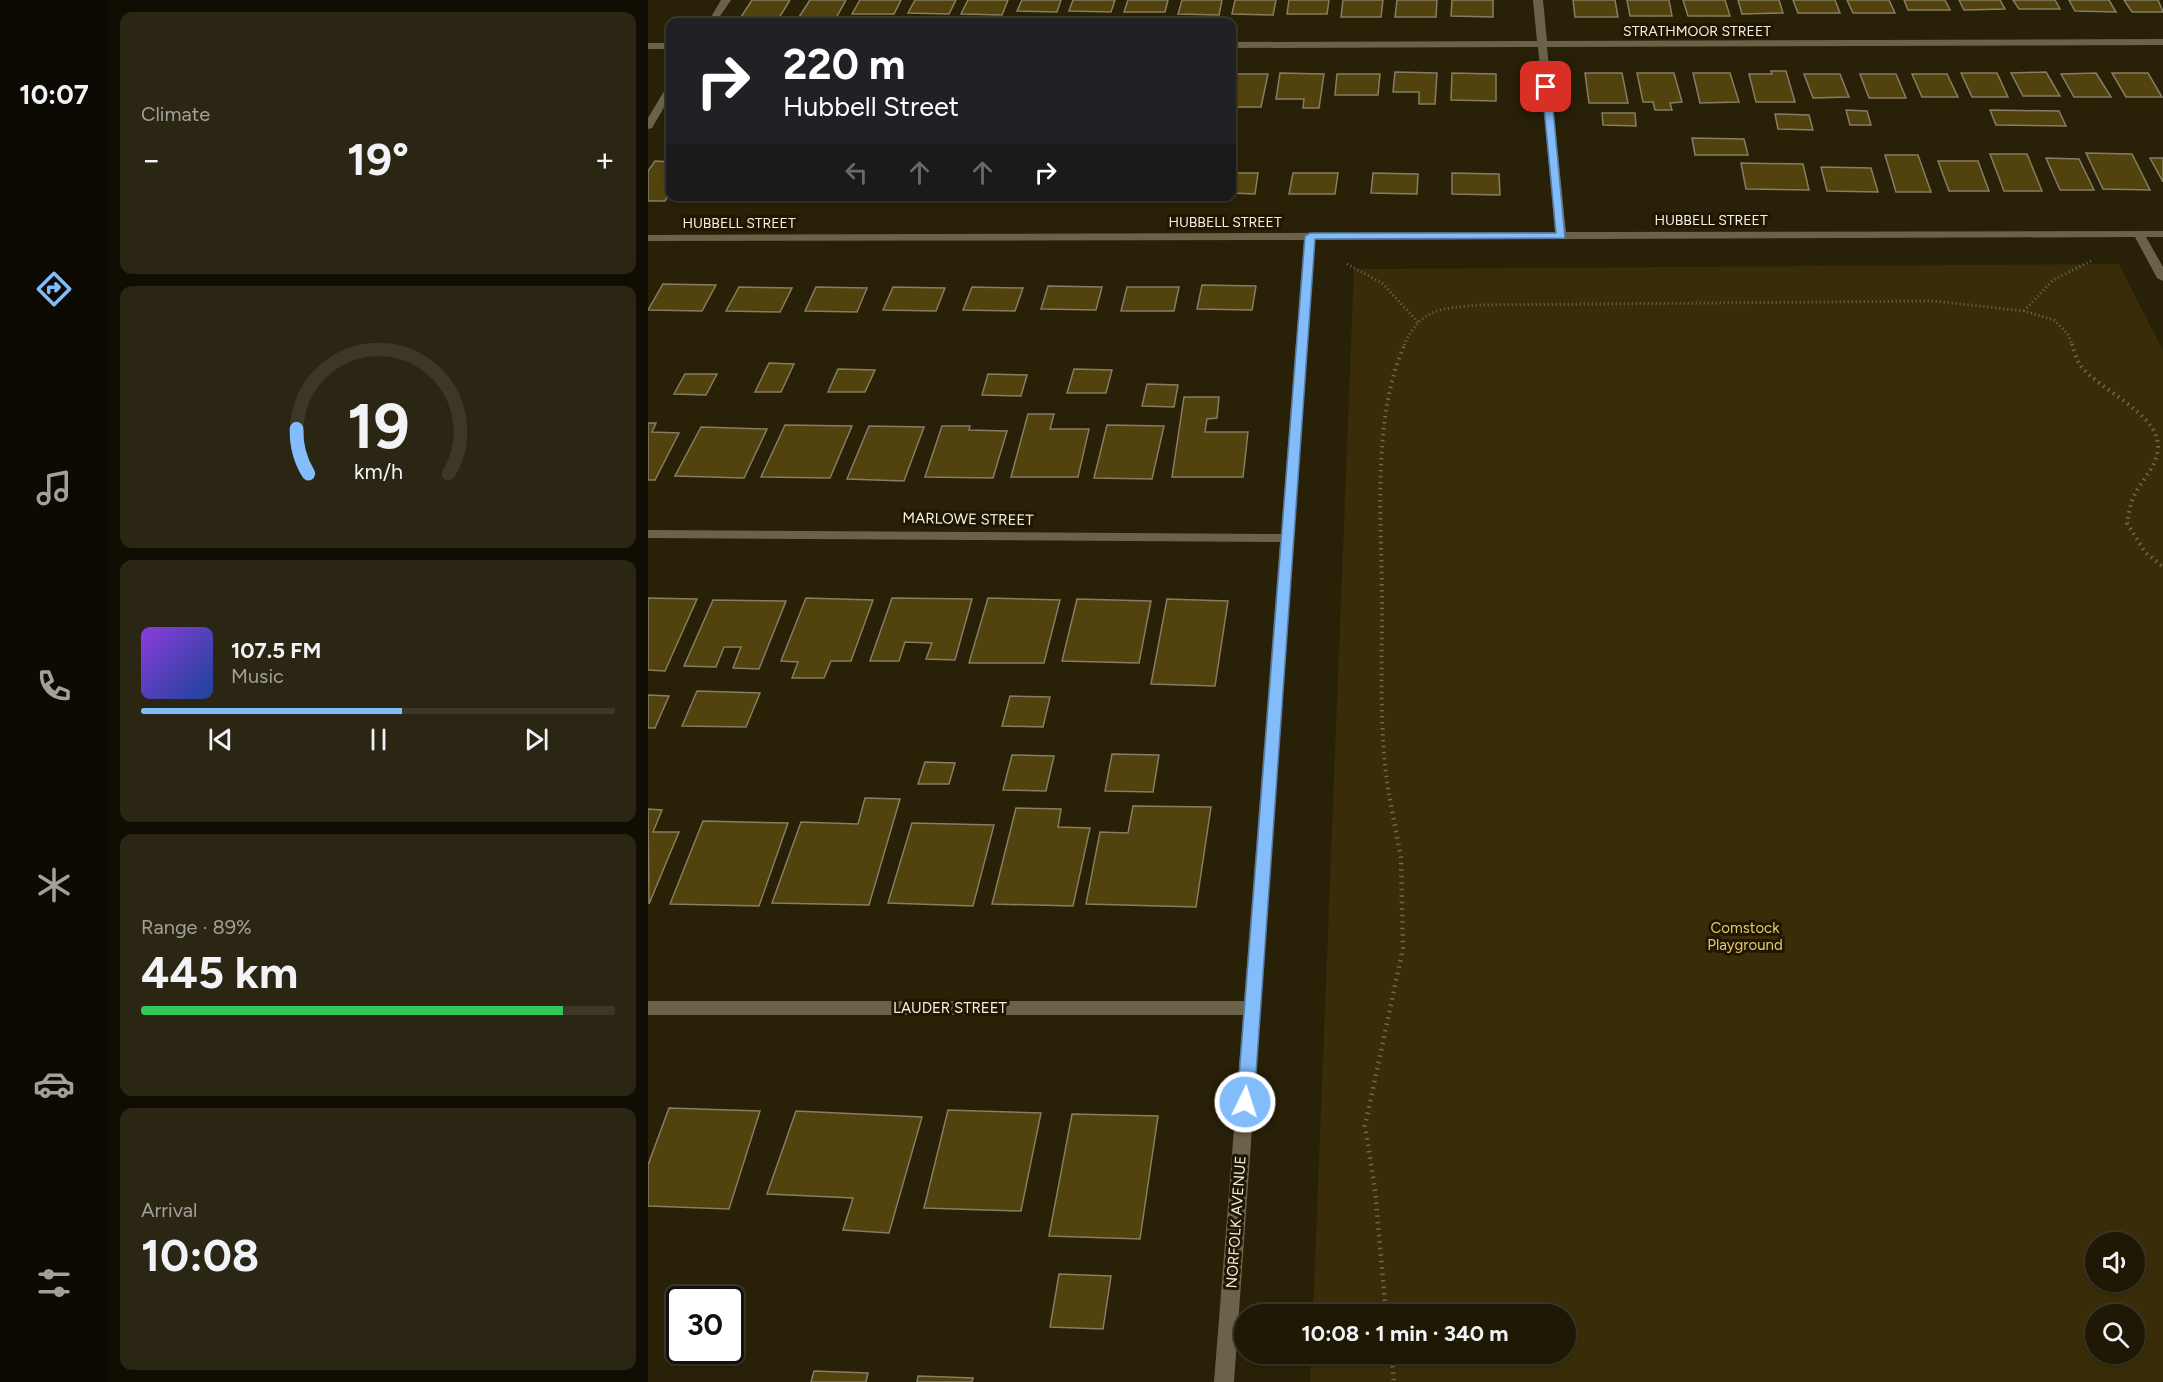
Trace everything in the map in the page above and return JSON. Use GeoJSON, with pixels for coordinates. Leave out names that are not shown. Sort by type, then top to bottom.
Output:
{"type":"FeatureCollection","features":[{"type":"Feature","properties":{"kind":"street"},"geometry":{"type":"LineString","coordinates":[[715,18],[726,0]]}},
{"type":"Feature","properties":{"kind":"street"},"geometry":{"type":"LineString","coordinates":[[1538,0],[1561,236]]}},
{"type":"Feature","properties":{"kind":"street","name":"STRATHMOOR STREET"},"geometry":{"type":"LineString","coordinates":[[1236,45],[2163,42]]}},
{"type":"Feature","properties":{"kind":"street"},"geometry":{"type":"LineString","coordinates":[[648,46],[666,46]]}},
{"type":"Feature","properties":{"kind":"street"},"geometry":{"type":"LineString","coordinates":[[648,126],[666,97]]}},
{"type":"Feature","properties":{"kind":"street"},"geometry":{"type":"LineString","coordinates":[[2139,234],[2163,278]]}},
{"type":"Feature","properties":{"kind":"street","name":"HUBBELL STREET"},"geometry":{"type":"LineString","coordinates":[[648,238],[2163,234]]}},
{"type":"Feature","properties":{"kind":"street","name":"NORFOLK AVENUE"},"geometry":{"type":"LineString","coordinates":[[1224,1382],[1310,236]]}},
{"type":"Feature","properties":{"kind":"street","name":"MARLOWE STREET"},"geometry":{"type":"LineString","coordinates":[[648,534],[1287,538]]}},
{"type":"Feature","properties":{"kind":"street","name":"LAUDER STREET"},"geometry":{"type":"LineString","coordinates":[[648,1008],[1252,1008]]}},
{"type":"Feature","properties":{"kind":"path"},"geometry":{"type":"LineString","coordinates":[[2024,311],[2051,279],[2092,260]]}},
{"type":"Feature","properties":{"kind":"path"},"geometry":{"type":"LineString","coordinates":[[1347,264],[1382,283],[1418,322]]}},
{"type":"Feature","properties":{"kind":"path"},"geometry":{"type":"LineString","coordinates":[[1385,1304],[1365,1126],[1404,948],[1401,858],[1386,776],[1382,664],[1382,451],[1387,404],[1403,348],[1418,322],[1426,315],[1446,308],[1482,305],[1888,301],[1934,302],[2024,311],[2054,320],[2068,334],[2080,365],[2101,384],[2131,405],[2149,424],[2158,445],[2153,466],[2133,497],[2127,523],[2145,552],[2163,567]]}},
{"type":"Feature","properties":{"kind":"path"},"geometry":{"type":"LineString","coordinates":[[1392,1364],[1394,1382]]}},
{"type":"Feature","properties":{"kind":"green space","name":"Comstock Playground"},"geometry":{"type":"Polygon","coordinates":[[[2119,264],[2163,351],[2163,1382],[1310,1382],[1311,1364],[1576,1364],[1576,1304],[1313,1304],[1354,269],[2119,264]]]}},
{"type":"Feature","properties":{"kind":"building"},"geometry":{"type":"Polygon","coordinates":[[[752,0],[790,0],[779,18],[741,17],[752,0]]]}},
{"type":"Feature","properties":{"kind":"building"},"geometry":{"type":"Polygon","coordinates":[[[810,0],[846,0],[836,18],[799,17],[810,0]]]}},
{"type":"Feature","properties":{"kind":"building"},"geometry":{"type":"Polygon","coordinates":[[[860,0],[901,0],[894,14],[852,14],[860,0]]]}},
{"type":"Feature","properties":{"kind":"building"},"geometry":{"type":"Polygon","coordinates":[[[915,0],[956,0],[949,14],[908,13],[915,0]]]}},
{"type":"Feature","properties":{"kind":"building"},"geometry":{"type":"Polygon","coordinates":[[[968,0],[1008,0],[1002,15],[961,14],[968,0]]]}},
{"type":"Feature","properties":{"kind":"building"},"geometry":{"type":"Polygon","coordinates":[[[1022,0],[1061,0],[1057,12],[1017,11],[1022,0]]]}},
{"type":"Feature","properties":{"kind":"building"},"geometry":{"type":"Polygon","coordinates":[[[1073,0],[1115,0],[1111,12],[1069,11],[1073,0]]]}},
{"type":"Feature","properties":{"kind":"building"},"geometry":{"type":"Polygon","coordinates":[[[1128,0],[1168,0],[1165,12],[1124,12],[1128,0]]]}},
{"type":"Feature","properties":{"kind":"building"},"geometry":{"type":"Polygon","coordinates":[[[1182,0],[1222,0],[1219,15],[1178,14],[1182,0]]]}},
{"type":"Feature","properties":{"kind":"building"},"geometry":{"type":"Polygon","coordinates":[[[1235,0],[1276,0],[1273,15],[1232,14],[1235,0]]]}},
{"type":"Feature","properties":{"kind":"building"},"geometry":{"type":"Polygon","coordinates":[[[1289,0],[1329,0],[1327,14],[1287,14],[1289,0]]]}},
{"type":"Feature","properties":{"kind":"building"},"geometry":{"type":"Polygon","coordinates":[[[1343,0],[1383,0],[1381,17],[1341,17],[1343,0]]]}},
{"type":"Feature","properties":{"kind":"building"},"geometry":{"type":"Polygon","coordinates":[[[1397,0],[1437,0],[1436,17],[1395,17],[1397,0]]]}},
{"type":"Feature","properties":{"kind":"building"},"geometry":{"type":"Polygon","coordinates":[[[1452,0],[1493,0],[1493,17],[1451,16],[1452,0]]]}},
{"type":"Feature","properties":{"kind":"building"},"geometry":{"type":"Polygon","coordinates":[[[1573,0],[1615,0],[1618,17],[1575,17],[1573,0]]]}},
{"type":"Feature","properties":{"kind":"building"},"geometry":{"type":"Polygon","coordinates":[[[1627,0],[1669,0],[1672,16],[1630,16],[1627,0]]]}},
{"type":"Feature","properties":{"kind":"building"},"geometry":{"type":"Polygon","coordinates":[[[1683,0],[1725,0],[1730,16],[1688,16],[1683,0]]]}},
{"type":"Feature","properties":{"kind":"building"},"geometry":{"type":"Polygon","coordinates":[[[1738,0],[1779,0],[1783,13],[1742,14],[1738,0]]]}},
{"type":"Feature","properties":{"kind":"building"},"geometry":{"type":"Polygon","coordinates":[[[1793,0],[1835,0],[1840,13],[1798,13],[1793,0]]]}},
{"type":"Feature","properties":{"kind":"building"},"geometry":{"type":"Polygon","coordinates":[[[1847,0],[1889,0],[1895,13],[1853,13],[1847,0]]]}},
{"type":"Feature","properties":{"kind":"building"},"geometry":{"type":"Polygon","coordinates":[[[1904,0],[1945,0],[1950,10],[1908,10],[1904,0]]]}},
{"type":"Feature","properties":{"kind":"building"},"geometry":{"type":"Polygon","coordinates":[[[1959,0],[2000,0],[2005,9],[1964,10],[1959,0]]]}},
{"type":"Feature","properties":{"kind":"building"},"geometry":{"type":"Polygon","coordinates":[[[2013,0],[2055,0],[2060,9],[2019,9],[2013,0]]]}},
{"type":"Feature","properties":{"kind":"building"},"geometry":{"type":"Polygon","coordinates":[[[2069,0],[2109,0],[2116,12],[2075,11],[2069,0]]]}},
{"type":"Feature","properties":{"kind":"building"},"geometry":{"type":"Polygon","coordinates":[[[2124,0],[2158,0],[2163,12],[2132,12],[2124,0]]]}},
{"type":"Feature","properties":{"kind":"building"},"geometry":{"type":"Polygon","coordinates":[[[1771,71],[1786,71],[1795,102],[1756,102],[1749,74],[1772,74],[1771,71]]]}},
{"type":"Feature","properties":{"kind":"building"},"geometry":{"type":"Polygon","coordinates":[[[1395,72],[1437,73],[1435,104],[1419,104],[1419,92],[1393,92],[1395,72]]]}},
{"type":"Feature","properties":{"kind":"building"},"geometry":{"type":"Polygon","coordinates":[[[2046,72],[2060,96],[2023,96],[2011,73],[2046,72]]]}},
{"type":"Feature","properties":{"kind":"building"},"geometry":{"type":"Polygon","coordinates":[[[1280,73],[1324,74],[1319,108],[1303,108],[1304,99],[1276,99],[1280,73]]]}},
{"type":"Feature","properties":{"kind":"building"},"geometry":{"type":"Polygon","coordinates":[[[1452,73],[1496,74],[1496,101],[1451,100],[1452,73]]]}},
{"type":"Feature","properties":{"kind":"building"},"geometry":{"type":"Polygon","coordinates":[[[1585,73],[1622,73],[1628,103],[1589,103],[1585,73]]]}},
{"type":"Feature","properties":{"kind":"building"},"geometry":{"type":"Polygon","coordinates":[[[1637,73],[1674,73],[1682,102],[1670,103],[1672,110],[1655,110],[1653,102],[1643,102],[1637,73]]]}},
{"type":"Feature","properties":{"kind":"building"},"geometry":{"type":"Polygon","coordinates":[[[1693,73],[1730,73],[1739,102],[1700,103],[1693,73]]]}},
{"type":"Feature","properties":{"kind":"building"},"geometry":{"type":"Polygon","coordinates":[[[1961,73],[1997,73],[2008,97],[1972,97],[1961,73]]]}},
{"type":"Feature","properties":{"kind":"building"},"geometry":{"type":"Polygon","coordinates":[[[2096,73],[2111,97],[2074,97],[2061,74],[2096,73]]]}},
{"type":"Feature","properties":{"kind":"building"},"geometry":{"type":"Polygon","coordinates":[[[2112,73],[2148,73],[2162,97],[2126,97],[2112,73]]]}},
{"type":"Feature","properties":{"kind":"building"},"geometry":{"type":"Polygon","coordinates":[[[1236,74],[1268,74],[1261,107],[1236,107],[1236,74]]]}},
{"type":"Feature","properties":{"kind":"building"},"geometry":{"type":"Polygon","coordinates":[[[1337,74],[1380,74],[1378,95],[1335,95],[1337,74]]]}},
{"type":"Feature","properties":{"kind":"building"},"geometry":{"type":"Polygon","coordinates":[[[1804,74],[1840,74],[1849,97],[1813,98],[1804,74]]]}},
{"type":"Feature","properties":{"kind":"building"},"geometry":{"type":"Polygon","coordinates":[[[1860,74],[1896,74],[1906,98],[1869,98],[1860,74]]]}},
{"type":"Feature","properties":{"kind":"building"},"geometry":{"type":"Polygon","coordinates":[[[1912,74],[1947,74],[1958,97],[1922,97],[1912,74]]]}},
{"type":"Feature","properties":{"kind":"building"},"geometry":{"type":"Polygon","coordinates":[[[1846,110],[1867,111],[1871,125],[1850,125],[1846,110]]]}},
{"type":"Feature","properties":{"kind":"building"},"geometry":{"type":"Polygon","coordinates":[[[1990,110],[2059,111],[2066,126],[1996,125],[1990,110]]]}},
{"type":"Feature","properties":{"kind":"building"},"geometry":{"type":"Polygon","coordinates":[[[1602,113],[1635,113],[1636,126],[1603,125],[1602,113]]]}},
{"type":"Feature","properties":{"kind":"building"},"geometry":{"type":"Polygon","coordinates":[[[1775,114],[1809,115],[1813,130],[1778,129],[1775,114]]]}},
{"type":"Feature","properties":{"kind":"building"},"geometry":{"type":"Polygon","coordinates":[[[1692,138],[1744,139],[1748,155],[1695,155],[1692,138]]]}},
{"type":"Feature","properties":{"kind":"building"},"geometry":{"type":"Polygon","coordinates":[[[2086,153],[2132,154],[2150,190],[2103,189],[2086,153]]]}},
{"type":"Feature","properties":{"kind":"building"},"geometry":{"type":"Polygon","coordinates":[[[1990,154],[2027,154],[2042,191],[2004,191],[1990,154]]]}},
{"type":"Feature","properties":{"kind":"building"},"geometry":{"type":"Polygon","coordinates":[[[1885,155],[1918,155],[1931,192],[1896,192],[1885,155]]]}},
{"type":"Feature","properties":{"kind":"building"},"geometry":{"type":"Polygon","coordinates":[[[2046,158],[2079,159],[2094,190],[2060,190],[2046,158]]]}},
{"type":"Feature","properties":{"kind":"building"},"geometry":{"type":"Polygon","coordinates":[[[2150,158],[2163,158],[2163,182],[2150,158]]]}},
{"type":"Feature","properties":{"kind":"building"},"geometry":{"type":"Polygon","coordinates":[[[655,161],[666,162],[665,201],[648,201],[648,171],[655,161]]]}},
{"type":"Feature","properties":{"kind":"building"},"geometry":{"type":"Polygon","coordinates":[[[1938,161],[1978,161],[1989,191],[1949,191],[1938,161]]]}},
{"type":"Feature","properties":{"kind":"building"},"geometry":{"type":"Polygon","coordinates":[[[1741,163],[1803,164],[1809,190],[1746,189],[1741,163]]]}},
{"type":"Feature","properties":{"kind":"building"},"geometry":{"type":"Polygon","coordinates":[[[1821,167],[1871,168],[1878,192],[1827,191],[1821,167]]]}},
{"type":"Feature","properties":{"kind":"building"},"geometry":{"type":"Polygon","coordinates":[[[1236,173],[1258,173],[1255,194],[1236,193],[1236,173]]]}},
{"type":"Feature","properties":{"kind":"building"},"geometry":{"type":"Polygon","coordinates":[[[1293,173],[1338,173],[1335,194],[1289,194],[1293,173]]]}},
{"type":"Feature","properties":{"kind":"building"},"geometry":{"type":"Polygon","coordinates":[[[1373,173],[1418,174],[1417,194],[1371,193],[1373,173]]]}},
{"type":"Feature","properties":{"kind":"building"},"geometry":{"type":"Polygon","coordinates":[[[1452,173],[1499,174],[1500,195],[1452,194],[1452,173]]]}},
{"type":"Feature","properties":{"kind":"building"},"geometry":{"type":"Polygon","coordinates":[[[663,284],[716,285],[702,311],[648,310],[663,284]]]}},
{"type":"Feature","properties":{"kind":"building"},"geometry":{"type":"Polygon","coordinates":[[[1202,285],[1256,286],[1252,310],[1197,309],[1202,285]]]}},
{"type":"Feature","properties":{"kind":"building"},"geometry":{"type":"Polygon","coordinates":[[[1048,286],[1102,287],[1096,310],[1041,309],[1048,286]]]}},
{"type":"Feature","properties":{"kind":"building"},"geometry":{"type":"Polygon","coordinates":[[[739,287],[792,288],[780,312],[726,311],[739,287]]]}},
{"type":"Feature","properties":{"kind":"building"},"geometry":{"type":"Polygon","coordinates":[[[816,287],[867,288],[857,312],[805,311],[816,287]]]}},
{"type":"Feature","properties":{"kind":"building"},"geometry":{"type":"Polygon","coordinates":[[[893,287],[945,288],[936,311],[883,310],[893,287]]]}},
{"type":"Feature","properties":{"kind":"building"},"geometry":{"type":"Polygon","coordinates":[[[972,287],[1023,288],[1015,311],[963,310],[972,287]]]}},
{"type":"Feature","properties":{"kind":"building"},"geometry":{"type":"Polygon","coordinates":[[[1127,287],[1179,287],[1174,311],[1121,311],[1127,287]]]}},
{"type":"Feature","properties":{"kind":"building"},"geometry":{"type":"Polygon","coordinates":[[[769,363],[794,364],[781,392],[755,392],[769,363]]]}},
{"type":"Feature","properties":{"kind":"building"},"geometry":{"type":"Polygon","coordinates":[[[838,369],[875,370],[865,392],[828,392],[838,369]]]}},
{"type":"Feature","properties":{"kind":"building"},"geometry":{"type":"Polygon","coordinates":[[[1074,369],[1112,370],[1106,393],[1067,393],[1074,369]]]}},
{"type":"Feature","properties":{"kind":"building"},"geometry":{"type":"Polygon","coordinates":[[[685,374],[717,374],[706,395],[674,394],[685,374]]]}},
{"type":"Feature","properties":{"kind":"building"},"geometry":{"type":"Polygon","coordinates":[[[988,374],[1027,375],[1021,396],[982,395],[988,374]]]}},
{"type":"Feature","properties":{"kind":"building"},"geometry":{"type":"Polygon","coordinates":[[[1147,384],[1178,385],[1174,407],[1142,406],[1147,384]]]}},
{"type":"Feature","properties":{"kind":"building"},"geometry":{"type":"Polygon","coordinates":[[[1184,397],[1219,397],[1217,418],[1207,419],[1205,432],[1248,432],[1243,477],[1172,477],[1184,397]]]}},
{"type":"Feature","properties":{"kind":"building"},"geometry":{"type":"Polygon","coordinates":[[[1028,414],[1054,414],[1050,429],[1089,429],[1078,477],[1011,477],[1028,414]]]}},
{"type":"Feature","properties":{"kind":"building"},"geometry":{"type":"Polygon","coordinates":[[[648,423],[656,423],[652,432],[679,433],[655,480],[648,480],[648,423]]]}},
{"type":"Feature","properties":{"kind":"building"},"geometry":{"type":"Polygon","coordinates":[[[785,425],[852,426],[830,478],[761,477],[785,425]]]}},
{"type":"Feature","properties":{"kind":"building"},"geometry":{"type":"Polygon","coordinates":[[[1107,425],[1164,426],[1152,479],[1094,478],[1107,425]]]}},
{"type":"Feature","properties":{"kind":"building"},"geometry":{"type":"Polygon","coordinates":[[[869,426],[924,427],[904,481],[847,479],[869,426]]]}},
{"type":"Feature","properties":{"kind":"building"},"geometry":{"type":"Polygon","coordinates":[[[942,426],[970,426],[969,430],[1007,431],[993,478],[925,477],[942,426]]]}},
{"type":"Feature","properties":{"kind":"building"},"geometry":{"type":"Polygon","coordinates":[[[701,427],[767,429],[744,478],[675,476],[701,427]]]}},
{"type":"Feature","properties":{"kind":"building"},"geometry":{"type":"Polygon","coordinates":[[[648,598],[697,599],[665,671],[648,670],[648,598]]]}},
{"type":"Feature","properties":{"kind":"building"},"geometry":{"type":"Polygon","coordinates":[[[806,598],[873,600],[851,661],[831,661],[824,678],[792,678],[798,662],[781,661],[806,598]]]}},
{"type":"Feature","properties":{"kind":"building"},"geometry":{"type":"Polygon","coordinates":[[[892,598],[972,599],[955,660],[926,659],[932,643],[905,642],[899,661],[870,661],[892,598]]]}},
{"type":"Feature","properties":{"kind":"building"},"geometry":{"type":"Polygon","coordinates":[[[988,598],[1060,600],[1044,663],[969,663],[988,598]]]}},
{"type":"Feature","properties":{"kind":"building"},"geometry":{"type":"Polygon","coordinates":[[[1077,599],[1151,601],[1139,663],[1062,661],[1077,599]]]}},
{"type":"Feature","properties":{"kind":"building"},"geometry":{"type":"Polygon","coordinates":[[[1167,599],[1228,601],[1215,686],[1151,684],[1167,599]]]}},
{"type":"Feature","properties":{"kind":"building"},"geometry":{"type":"Polygon","coordinates":[[[713,600],[786,601],[759,669],[733,668],[741,647],[724,647],[716,667],[684,666],[713,600]]]}},
{"type":"Feature","properties":{"kind":"building"},"geometry":{"type":"Polygon","coordinates":[[[697,691],[760,693],[746,727],[682,726],[697,691]]]}},
{"type":"Feature","properties":{"kind":"building"},"geometry":{"type":"Polygon","coordinates":[[[648,695],[669,696],[655,728],[648,728],[648,695]]]}},
{"type":"Feature","properties":{"kind":"building"},"geometry":{"type":"Polygon","coordinates":[[[1010,696],[1050,697],[1043,727],[1002,726],[1010,696]]]}},
{"type":"Feature","properties":{"kind":"building"},"geometry":{"type":"Polygon","coordinates":[[[1112,754],[1159,755],[1153,792],[1105,791],[1112,754]]]}},
{"type":"Feature","properties":{"kind":"building"},"geometry":{"type":"Polygon","coordinates":[[[1012,755],[1054,756],[1046,791],[1003,790],[1012,755]]]}},
{"type":"Feature","properties":{"kind":"building"},"geometry":{"type":"Polygon","coordinates":[[[925,762],[955,763],[949,784],[918,784],[925,762]]]}},
{"type":"Feature","properties":{"kind":"building"},"geometry":{"type":"Polygon","coordinates":[[[865,798],[900,799],[869,905],[772,903],[801,822],[858,824],[865,798]]]}},
{"type":"Feature","properties":{"kind":"building"},"geometry":{"type":"Polygon","coordinates":[[[1133,806],[1211,807],[1196,907],[1086,904],[1100,832],[1128,833],[1133,806]]]}},
{"type":"Feature","properties":{"kind":"building"},"geometry":{"type":"Polygon","coordinates":[[[1016,808],[1061,809],[1058,827],[1090,828],[1073,906],[992,904],[1016,808]]]}},
{"type":"Feature","properties":{"kind":"building"},"geometry":{"type":"Polygon","coordinates":[[[648,809],[662,810],[653,832],[679,832],[649,904],[648,809]]]}},
{"type":"Feature","properties":{"kind":"building"},"geometry":{"type":"Polygon","coordinates":[[[703,821],[788,823],[759,906],[670,904],[703,821]]]}},
{"type":"Feature","properties":{"kind":"building"},"geometry":{"type":"Polygon","coordinates":[[[912,823],[994,825],[973,906],[888,903],[912,823]]]}},
{"type":"Feature","properties":{"kind":"building"},"geometry":{"type":"Polygon","coordinates":[[[669,1108],[760,1111],[729,1209],[648,1206],[648,1165],[669,1108]]]}},
{"type":"Feature","properties":{"kind":"building"},"geometry":{"type":"Polygon","coordinates":[[[948,1110],[1041,1113],[1021,1211],[924,1208],[948,1110]]]}},
{"type":"Feature","properties":{"kind":"building"},"geometry":{"type":"Polygon","coordinates":[[[796,1111],[922,1117],[889,1233],[843,1230],[853,1198],[767,1194],[796,1111]]]}},
{"type":"Feature","properties":{"kind":"building"},"geometry":{"type":"Polygon","coordinates":[[[1072,1114],[1158,1116],[1140,1239],[1049,1236],[1072,1114]]]}},
{"type":"Feature","properties":{"kind":"building"},"geometry":{"type":"Polygon","coordinates":[[[1059,1274],[1111,1276],[1103,1329],[1050,1327],[1059,1274]]]}},
{"type":"Feature","properties":{"kind":"building"},"geometry":{"type":"Polygon","coordinates":[[[814,1371],[868,1373],[866,1382],[811,1382],[814,1371]]]}},
{"type":"Feature","properties":{"kind":"building"},"geometry":{"type":"Polygon","coordinates":[[[918,1376],[973,1378],[972,1382],[917,1382],[918,1376]]]}},
{"type":"Feature","properties":{"kind":"route"},"geometry":{"type":"LineString","coordinates":[[1245,1102],[1310,236],[1561,236],[1546,87]]}}]}
